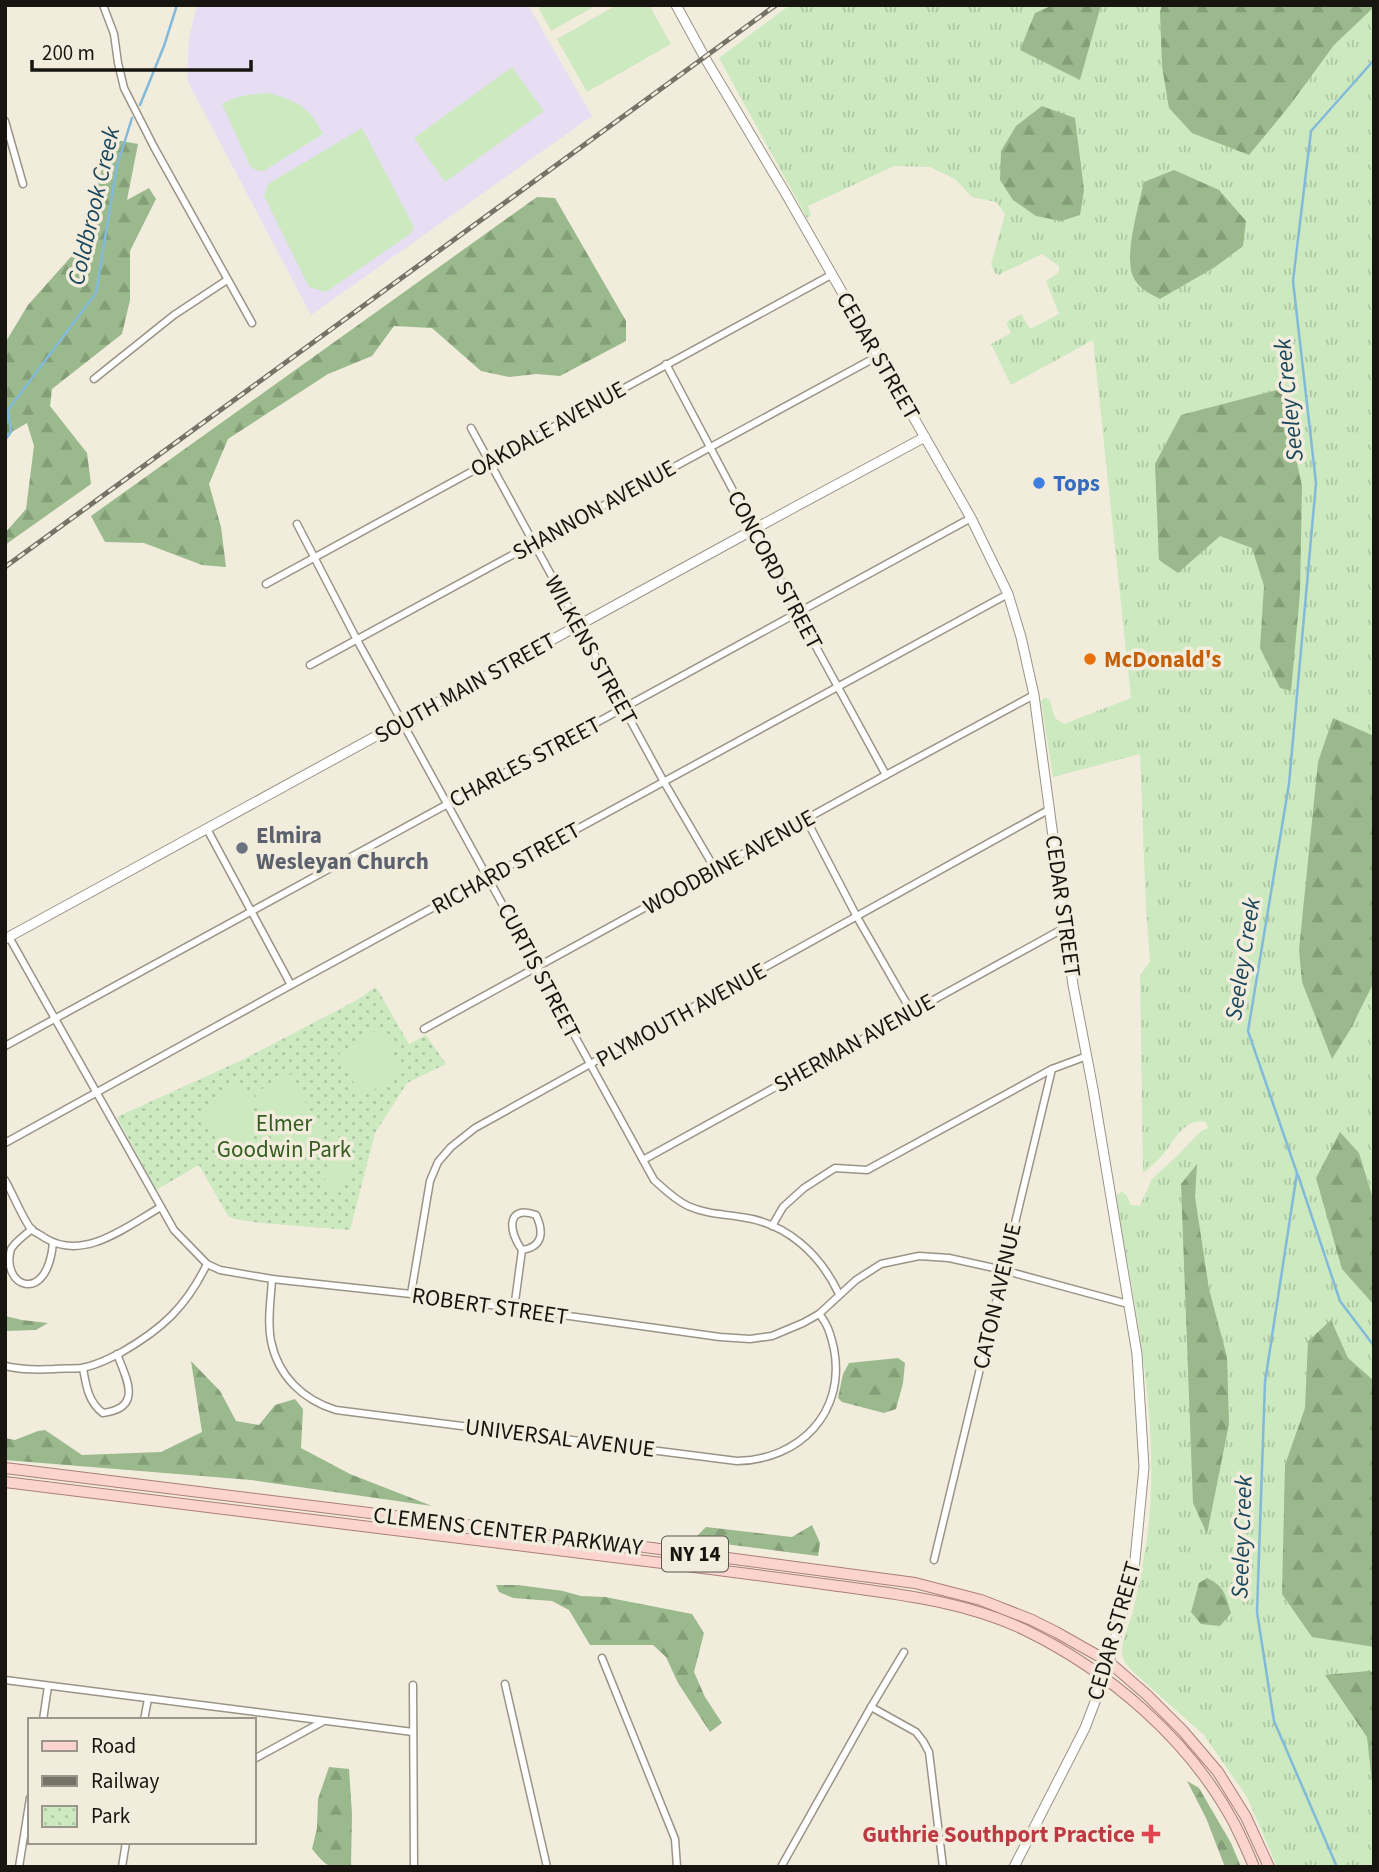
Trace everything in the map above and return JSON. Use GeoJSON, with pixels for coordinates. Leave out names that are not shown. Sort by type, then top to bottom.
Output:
{"type":"FeatureCollection","features":[{"type":"Feature","properties":{"kind":"main road","name":"CEDAR STREET"},"geometry":{"type":"LineString","coordinates":[[676,5],[971,518],[1008,594],[1034,695],[1073,985],[1137,1354],[1144,1467],[1135,1570],[1106,1671],[1085,1728],[1014,1867]]}},
{"type":"Feature","properties":{"kind":"main road","name":"SOUTH MAIN STREET"},"geometry":{"type":"LineString","coordinates":[[7,938],[925,437]]}},
{"type":"Feature","properties":{"kind":"main road","name":"CLEMENS CENTER PARKWAY"},"geometry":{"type":"LineString","coordinates":[[5,1468],[663,1550],[915,1583],[955,1592],[1007,1609],[1056,1632],[1165,1712],[1218,1772],[1246,1817],[1269,1867]]}},
{"type":"Feature","properties":{"kind":"main road","name":"CLEMENS CENTER PARKWAY"},"geometry":{"type":"LineString","coordinates":[[5,1482],[900,1594],[951,1605],[1000,1620],[1026,1631],[1071,1657],[1106,1671],[1189,1758],[1233,1821],[1254,1867]]}},
{"type":"Feature","properties":{"kind":"street"},"geometry":{"type":"LineString","coordinates":[[103,5],[114,34],[124,88],[252,323]]}},
{"type":"Feature","properties":{"kind":"street"},"geometry":{"type":"LineString","coordinates":[[5,121],[23,184]]}},
{"type":"Feature","properties":{"kind":"street","name":"OAKDALE AVENUE"},"geometry":{"type":"LineString","coordinates":[[266,584],[831,275]]}},
{"type":"Feature","properties":{"kind":"street"},"geometry":{"type":"LineString","coordinates":[[94,379],[174,315],[227,280]]}},
{"type":"Feature","properties":{"kind":"street","name":"SHANNON AVENUE"},"geometry":{"type":"LineString","coordinates":[[310,665],[878,356]]}},
{"type":"Feature","properties":{"kind":"street","name":"CONCORD STREET"},"geometry":{"type":"LineString","coordinates":[[666,364],[886,775]]}},
{"type":"Feature","properties":{"kind":"street","name":"WILKENS STREET"},"geometry":{"type":"LineString","coordinates":[[471,428],[623,709],[715,869]]}},
{"type":"Feature","properties":{"kind":"street","name":"CHARLES STREET"},"geometry":{"type":"LineString","coordinates":[[5,1046],[971,518]]}},
{"type":"Feature","properties":{"kind":"street","name":"CURTIS STREET"},"geometry":{"type":"LineString","coordinates":[[297,524],[357,640],[654,1180],[688,1206],[708,1213],[742,1217],[772,1226],[790,1235],[810,1251],[827,1271],[839,1294]]}},
{"type":"Feature","properties":{"kind":"street","name":"RICHARD STREET"},"geometry":{"type":"LineString","coordinates":[[5,1143],[1008,594]]}},
{"type":"Feature","properties":{"kind":"street","name":"WOODBINE AVENUE"},"geometry":{"type":"LineString","coordinates":[[425,1029],[1034,695]]}},
{"type":"Feature","properties":{"kind":"street","name":"PLYMOUTH AVENUE"},"geometry":{"type":"LineString","coordinates":[[411,1294],[430,1181],[444,1154],[458,1140],[475,1128],[1049,809]]}},
{"type":"Feature","properties":{"kind":"street"},"geometry":{"type":"LineString","coordinates":[[806,819],[857,917],[911,1011]]}},
{"type":"Feature","properties":{"kind":"street"},"geometry":{"type":"LineString","coordinates":[[207,829],[291,985]]}},
{"type":"Feature","properties":{"kind":"street","name":"SHERMAN AVENUE"},"geometry":{"type":"LineString","coordinates":[[643,1160],[1066,928]]}},
{"type":"Feature","properties":{"kind":"street","name":"ROBERT STREET"},"geometry":{"type":"LineString","coordinates":[[7,938],[174,1230],[207,1264],[220,1270],[719,1338],[750,1339],[772,1336],[819,1314],[856,1280],[881,1264],[919,1256],[949,1258],[1003,1270],[1128,1304]]}},
{"type":"Feature","properties":{"kind":"street"},"geometry":{"type":"LineString","coordinates":[[772,1226],[783,1207],[804,1188],[835,1168],[866,1170],[1052,1069],[1087,1056]]}},
{"type":"Feature","properties":{"kind":"street","name":"CATON AVENUE"},"geometry":{"type":"LineString","coordinates":[[934,1560],[1052,1069]]}},
{"type":"Feature","properties":{"kind":"street"},"geometry":{"type":"LineString","coordinates":[[5,1180],[32,1229],[53,1243],[61,1245],[82,1246],[102,1240],[161,1207]]}},
{"type":"Feature","properties":{"kind":"street"},"geometry":{"type":"LineString","coordinates":[[514,1309],[522,1250],[515,1241],[511,1227],[514,1218],[521,1213],[536,1215],[541,1225],[541,1237],[536,1245],[522,1250]]}},
{"type":"Feature","properties":{"kind":"street"},"geometry":{"type":"LineString","coordinates":[[32,1229],[12,1247],[7,1258],[7,1272],[13,1280],[21,1285],[28,1285],[40,1278],[48,1264],[53,1243]]}},
{"type":"Feature","properties":{"kind":"street"},"geometry":{"type":"LineString","coordinates":[[5,1366],[37,1370],[83,1368],[117,1354],[147,1338],[169,1319],[188,1297],[207,1264]]}},
{"type":"Feature","properties":{"kind":"street","name":"UNIVERSAL AVENUE"},"geometry":{"type":"LineString","coordinates":[[272,1279],[270,1334],[276,1360],[297,1389],[319,1404],[336,1410],[737,1461],[759,1460],[787,1450],[804,1439],[818,1424],[831,1398],[836,1368],[832,1340],[825,1321],[819,1314]]}},
{"type":"Feature","properties":{"kind":"street"},"geometry":{"type":"LineString","coordinates":[[83,1368],[90,1399],[96,1408],[103,1413],[120,1409],[130,1394],[117,1354]]}},
{"type":"Feature","properties":{"kind":"street"},"geometry":{"type":"LineString","coordinates":[[781,1867],[904,1652]]}},
{"type":"Feature","properties":{"kind":"street"},"geometry":{"type":"LineString","coordinates":[[602,1658],[675,1839],[677,1867]]}},
{"type":"Feature","properties":{"kind":"street"},"geometry":{"type":"LineString","coordinates":[[5,1681],[413,1732]]}},
{"type":"Feature","properties":{"kind":"street"},"geometry":{"type":"LineString","coordinates":[[505,1684],[547,1867]]}},
{"type":"Feature","properties":{"kind":"street"},"geometry":{"type":"LineString","coordinates":[[413,1685],[414,1867]]}},
{"type":"Feature","properties":{"kind":"street"},"geometry":{"type":"LineString","coordinates":[[43,1718],[48,1686]]}},
{"type":"Feature","properties":{"kind":"street"},"geometry":{"type":"LineString","coordinates":[[145,1718],[148,1699]]}},
{"type":"Feature","properties":{"kind":"street"},"geometry":{"type":"LineString","coordinates":[[871,1707],[916,1732],[929,1752],[943,1867]]}},
{"type":"Feature","properties":{"kind":"street"},"geometry":{"type":"LineString","coordinates":[[256,1758],[322,1722]]}},
{"type":"Feature","properties":{"kind":"street"},"geometry":{"type":"LineString","coordinates":[[19,1867],[28,1811]]}},
{"type":"Feature","properties":{"kind":"street"},"geometry":{"type":"LineString","coordinates":[[122,1867],[126,1844]]}},
{"type":"Feature","properties":{"kind":"shaded area"},"geometry":{"type":"Polygon","coordinates":[[[197,5],[528,5],[592,116],[311,315],[187,80],[189,38],[197,5]]]}},
{"type":"Feature","properties":{"kind":"green space"},"geometry":{"type":"Polygon","coordinates":[[[537,5],[597,5],[551,31],[537,5]]]}},
{"type":"Feature","properties":{"kind":"green space"},"geometry":{"type":"Polygon","coordinates":[[[617,5],[649,5],[671,44],[587,92],[557,39],[617,5]]]}},
{"type":"Feature","properties":{"kind":"green space"},"geometry":{"type":"Polygon","coordinates":[[[790,5],[1374,5],[1374,1867],[1277,1867],[1247,1797],[1204,1735],[1132,1671],[1122,1653],[1147,1539],[1151,1453],[1144,1367],[1116,1196],[1122,1191],[1131,1205],[1140,1206],[1152,1179],[1201,1131],[1208,1128],[1206,1122],[1198,1121],[1185,1127],[1160,1158],[1143,1173],[1140,975],[1150,962],[1140,754],[1053,777],[1041,701],[1045,697],[1050,701],[1055,718],[1064,724],[1131,698],[1093,340],[1011,385],[991,344],[1011,333],[1008,321],[1021,314],[1030,329],[1059,314],[1046,281],[1059,272],[1059,266],[1042,254],[998,275],[994,272],[991,264],[1005,214],[996,202],[972,197],[955,179],[930,167],[894,166],[808,206],[811,216],[807,218],[719,58],[790,5]]]}},
{"type":"Feature","properties":{"kind":"green space"},"geometry":{"type":"Polygon","coordinates":[[[1053,5],[1101,5],[1080,80],[1020,50],[1035,13],[1053,5]]]}},
{"type":"Feature","properties":{"kind":"green space"},"geometry":{"type":"Polygon","coordinates":[[[1162,5],[1374,7],[1334,45],[1249,155],[1192,133],[1169,108],[1162,66],[1162,5]]]}},
{"type":"Feature","properties":{"kind":"green space"},"geometry":{"type":"Polygon","coordinates":[[[512,67],[544,111],[445,182],[414,138],[512,67]]]}},
{"type":"Feature","properties":{"kind":"green space"},"geometry":{"type":"Polygon","coordinates":[[[269,93],[302,106],[323,134],[262,172],[251,168],[222,104],[239,97],[269,93]]]}},
{"type":"Feature","properties":{"kind":"green space"},"geometry":{"type":"Polygon","coordinates":[[[1042,106],[1075,118],[1084,190],[1080,215],[1061,221],[1036,216],[1013,200],[1000,180],[1001,151],[1016,126],[1042,106]]]}},
{"type":"Feature","properties":{"kind":"green space"},"geometry":{"type":"Polygon","coordinates":[[[362,128],[414,227],[410,234],[326,292],[309,287],[264,196],[268,184],[362,128]]]}},
{"type":"Feature","properties":{"kind":"green space"},"geometry":{"type":"Polygon","coordinates":[[[111,139],[138,144],[127,200],[149,188],[156,199],[130,251],[130,300],[122,334],[52,389],[50,406],[87,453],[91,484],[5,545],[5,533],[26,509],[34,446],[27,423],[5,436],[5,343],[28,305],[77,250],[111,139]]]}},
{"type":"Feature","properties":{"kind":"green space"},"geometry":{"type":"Polygon","coordinates":[[[1174,170],[1219,190],[1246,221],[1243,246],[1215,267],[1160,299],[1143,289],[1134,279],[1130,264],[1131,241],[1144,182],[1174,170]]]}},
{"type":"Feature","properties":{"kind":"green space"},"geometry":{"type":"Polygon","coordinates":[[[537,197],[555,198],[626,321],[626,341],[560,376],[536,374],[509,377],[481,371],[432,328],[394,326],[372,356],[328,374],[228,439],[209,484],[221,527],[226,567],[202,565],[144,543],[105,542],[91,516],[537,197]]]}},
{"type":"Feature","properties":{"kind":"green space"},"geometry":{"type":"Polygon","coordinates":[[[1281,389],[1302,486],[1300,593],[1291,691],[1280,688],[1260,648],[1264,586],[1252,548],[1220,536],[1178,573],[1159,560],[1155,464],[1181,415],[1281,389]]]}},
{"type":"Feature","properties":{"kind":"green space"},"geometry":{"type":"Polygon","coordinates":[[[1333,718],[1374,736],[1374,982],[1332,1059],[1302,982],[1299,950],[1318,762],[1333,718]]]}},
{"type":"Feature","properties":{"kind":"green space","name":"Elmer Goodwin Park"},"geometry":{"type":"Polygon","coordinates":[[[376,987],[409,1044],[426,1035],[446,1064],[407,1083],[375,1133],[350,1230],[261,1223],[228,1216],[199,1165],[156,1190],[117,1117],[242,1060],[357,1000],[376,987]]]}},
{"type":"Feature","properties":{"kind":"green space"},"geometry":{"type":"Polygon","coordinates":[[[380,1028],[403,1073],[361,1097],[339,1053],[380,1028]]]}},
{"type":"Feature","properties":{"kind":"green space"},"geometry":{"type":"Polygon","coordinates":[[[291,1074],[327,1144],[290,1163],[254,1093],[291,1074]]]}},
{"type":"Feature","properties":{"kind":"green space"},"geometry":{"type":"Polygon","coordinates":[[[238,1082],[254,1105],[251,1135],[228,1149],[204,1118],[205,1111],[238,1082]]]}},
{"type":"Feature","properties":{"kind":"green space"},"geometry":{"type":"Polygon","coordinates":[[[1340,1132],[1359,1153],[1374,1202],[1374,1305],[1342,1269],[1316,1178],[1340,1132]]]}},
{"type":"Feature","properties":{"kind":"green space"},"geometry":{"type":"Polygon","coordinates":[[[335,1156],[352,1164],[339,1193],[322,1186],[335,1156]]]}},
{"type":"Feature","properties":{"kind":"green space"},"geometry":{"type":"Polygon","coordinates":[[[1197,1164],[1195,1197],[1209,1289],[1227,1357],[1229,1424],[1207,1534],[1193,1503],[1181,1184],[1197,1164]]]}},
{"type":"Feature","properties":{"kind":"green space"},"geometry":{"type":"Polygon","coordinates":[[[5,1316],[48,1323],[36,1330],[5,1331],[5,1316]]]}},
{"type":"Feature","properties":{"kind":"green space"},"geometry":{"type":"Polygon","coordinates":[[[1331,1320],[1348,1358],[1374,1381],[1374,1647],[1312,1637],[1282,1594],[1285,1465],[1305,1408],[1308,1341],[1331,1320]]]}},
{"type":"Feature","properties":{"kind":"green space"},"geometry":{"type":"Polygon","coordinates":[[[898,1358],[905,1363],[896,1409],[884,1413],[842,1402],[838,1398],[843,1374],[849,1363],[898,1358]]]}},
{"type":"Feature","properties":{"kind":"green space"},"geometry":{"type":"Polygon","coordinates":[[[191,1361],[220,1391],[236,1421],[259,1425],[275,1405],[295,1399],[303,1409],[301,1448],[350,1474],[432,1506],[251,1480],[5,1460],[5,1438],[15,1440],[45,1430],[82,1455],[161,1452],[202,1432],[191,1361]]]}},
{"type":"Feature","properties":{"kind":"green space"},"geometry":{"type":"Polygon","coordinates":[[[812,1525],[820,1543],[818,1556],[693,1540],[706,1527],[792,1537],[812,1525]]]}},
{"type":"Feature","properties":{"kind":"green space"},"geometry":{"type":"Polygon","coordinates":[[[1207,1578],[1224,1592],[1231,1613],[1220,1626],[1201,1624],[1191,1612],[1199,1583],[1207,1578]]]}},
{"type":"Feature","properties":{"kind":"green space"},"geometry":{"type":"Polygon","coordinates":[[[496,1585],[518,1585],[581,1596],[605,1597],[692,1614],[704,1633],[694,1672],[705,1697],[722,1723],[710,1732],[678,1683],[666,1657],[653,1645],[590,1645],[569,1610],[552,1601],[513,1598],[499,1592],[496,1585]]]}},
{"type":"Feature","properties":{"kind":"green space"},"geometry":{"type":"Polygon","coordinates":[[[1374,1672],[1374,1800],[1367,1737],[1325,1675],[1374,1672]]]}},
{"type":"Feature","properties":{"kind":"green space"},"geometry":{"type":"Polygon","coordinates":[[[329,1767],[349,1769],[351,1867],[328,1865],[312,1849],[317,1828],[318,1799],[329,1767]]]}},
{"type":"Feature","properties":{"kind":"green space"},"geometry":{"type":"Polygon","coordinates":[[[1187,1781],[1199,1788],[1231,1843],[1241,1867],[1225,1867],[1206,1818],[1187,1781]]]}},
{"type":"Feature","properties":{"kind":"waterway","name":"Coldbrook Creek"},"geometry":{"type":"LineString","coordinates":[[140,105],[177,5]]}},
{"type":"Feature","properties":{"kind":"waterway","name":"Seeley Creek"},"geometry":{"type":"LineString","coordinates":[[1337,1867],[1274,1721],[1257,1612],[1265,1382],[1297,1173],[1248,1031],[1289,784],[1316,483],[1293,281],[1311,131],[1374,60]]}},
{"type":"Feature","properties":{"kind":"waterway","name":"Coldbrook Creek"},"geometry":{"type":"LineString","coordinates":[[5,440],[11,432],[8,410],[96,293],[117,166],[132,118]]}},
{"type":"Feature","properties":{"kind":"waterway"},"geometry":{"type":"LineString","coordinates":[[1298,1175],[1340,1301],[1374,1346]]}},
{"type":"Feature","properties":{"kind":"railway"},"geometry":{"type":"LineString","coordinates":[[5,567],[776,5]]}},
{"type":"Feature","properties":{"kind":"place","name":"Tops"},"geometry":{"type":"Point","coordinates":[1039,483]}},
{"type":"Feature","properties":{"kind":"place","name":"McDonald's"},"geometry":{"type":"Point","coordinates":[1090,659]}},
{"type":"Feature","properties":{"kind":"place","name":"Elmira Wesleyan Church"},"geometry":{"type":"Point","coordinates":[242,848]}},
{"type":"Feature","properties":{"kind":"place","name":"Guthrie Southport Practice"},"geometry":{"type":"Point","coordinates":[1151,1834]}}]}
